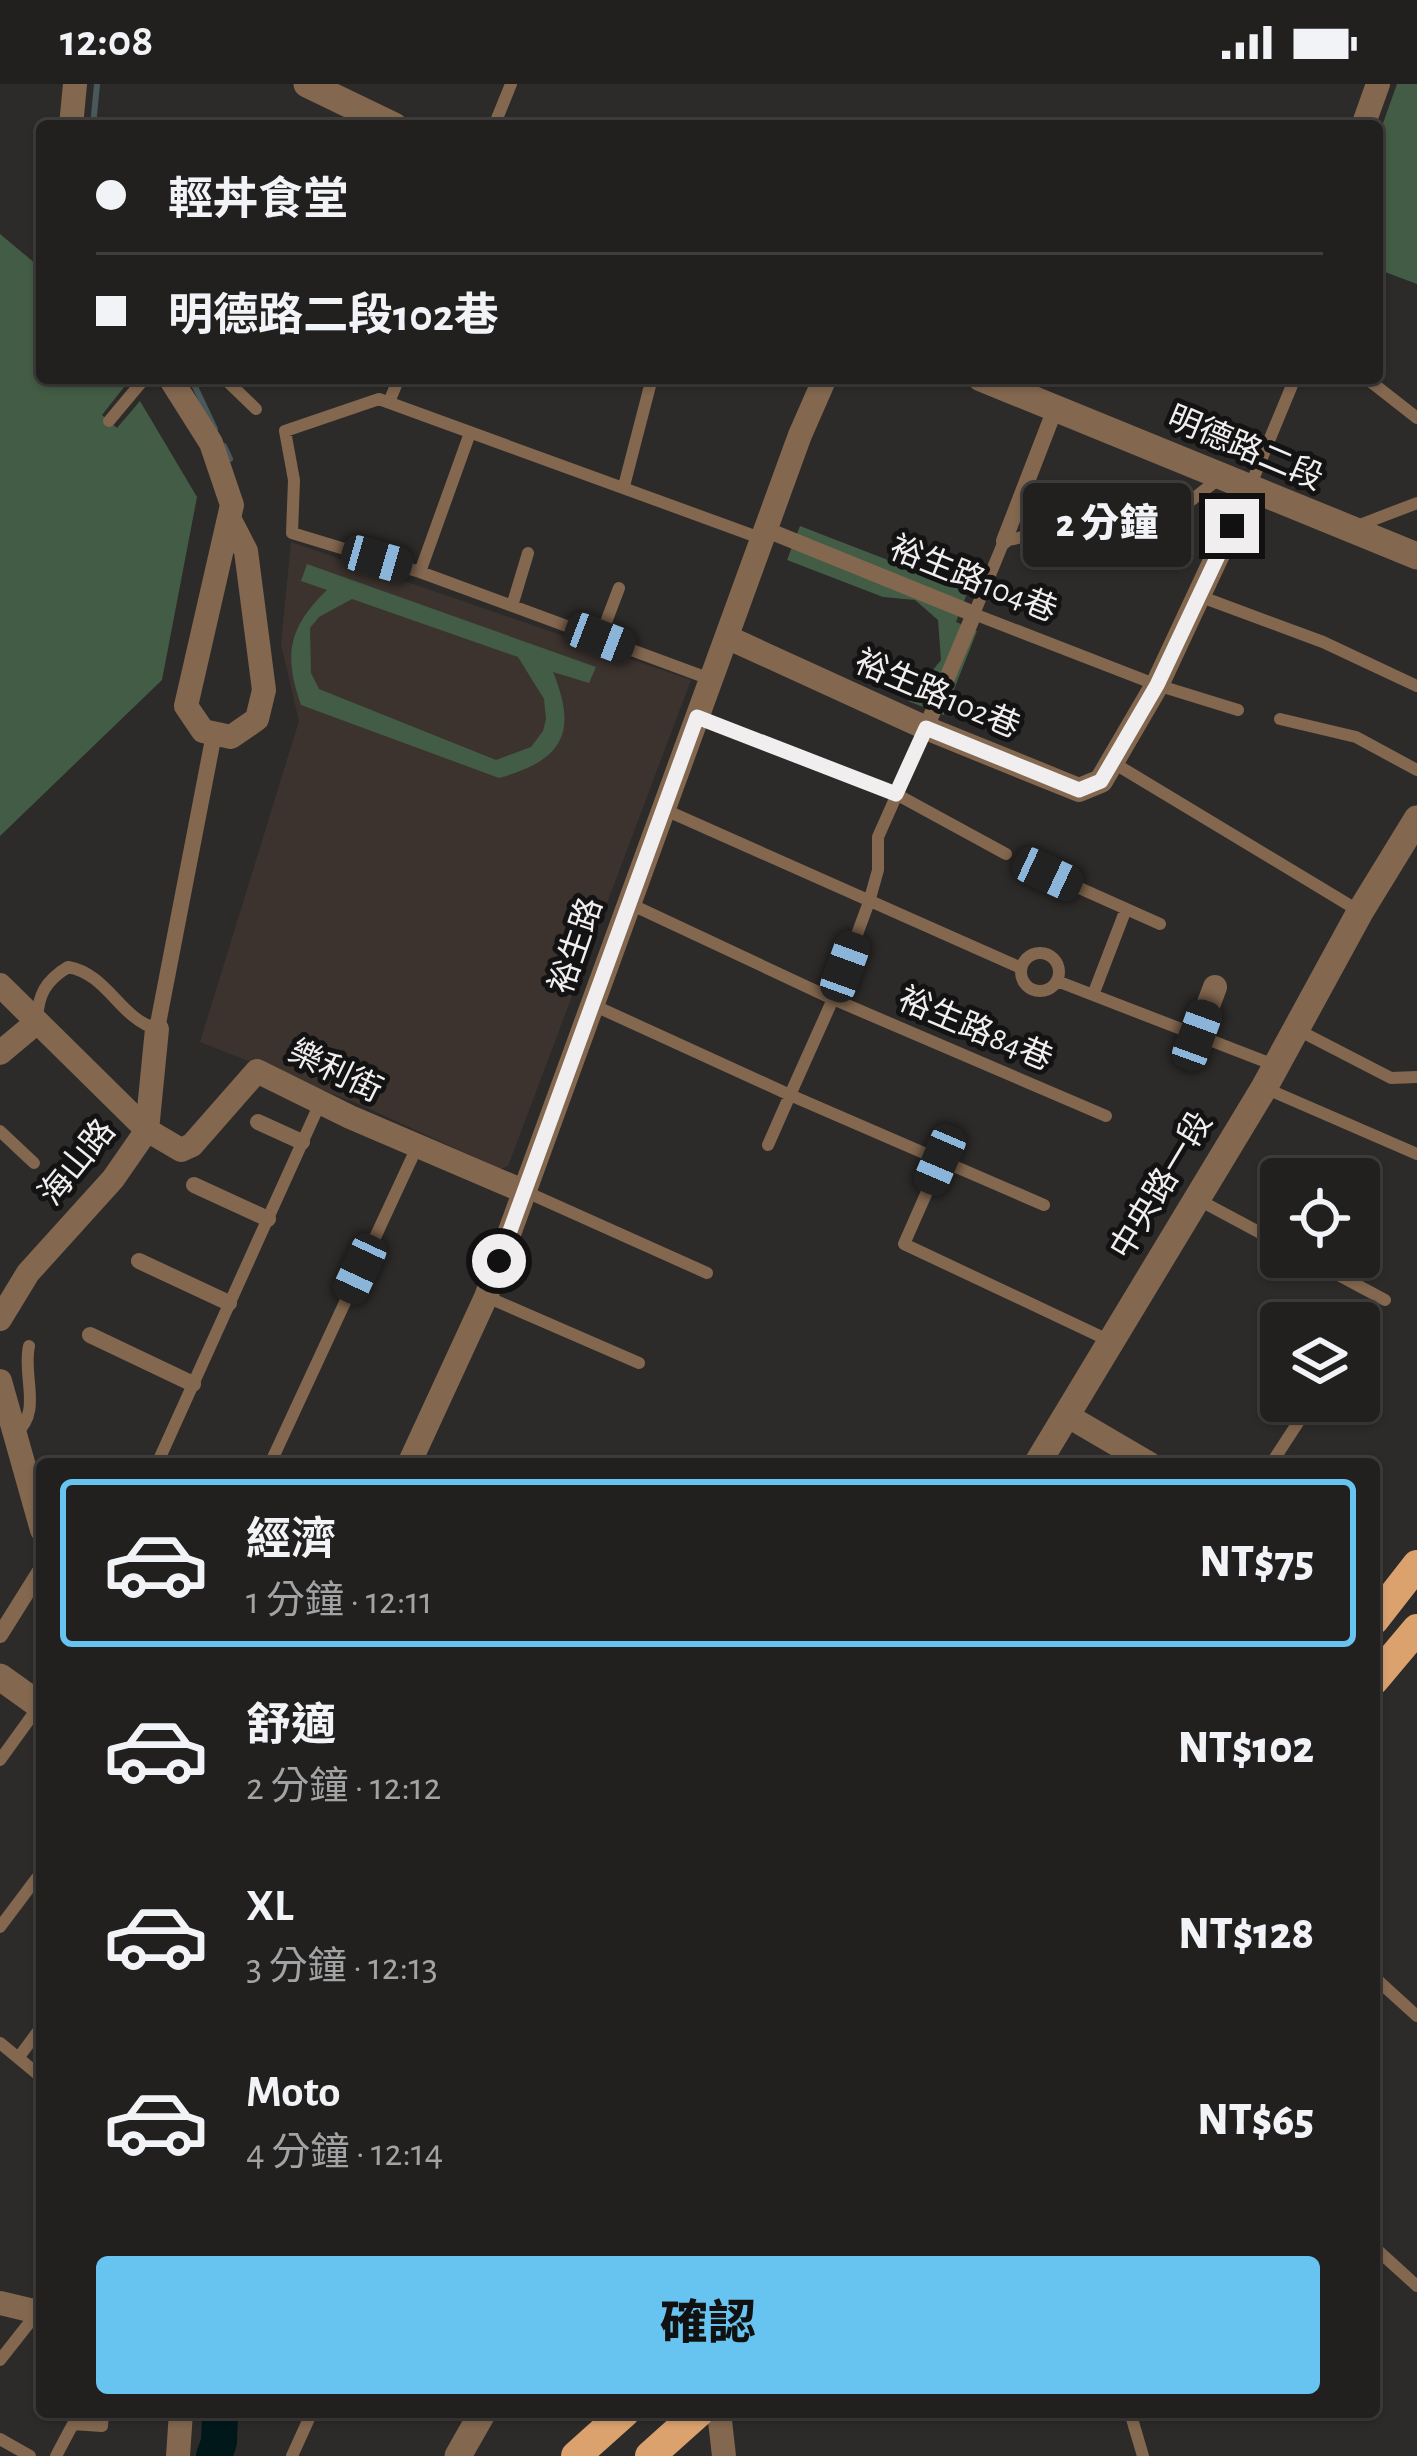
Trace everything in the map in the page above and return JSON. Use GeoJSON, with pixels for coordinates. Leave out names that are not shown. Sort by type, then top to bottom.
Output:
{"type":"FeatureCollection","features":[{"type":"Feature","properties":{"kind":"main road"},"geometry":{"type":"LineString","coordinates":[[1380,1609],[1417,1564]]}},
{"type":"Feature","properties":{"kind":"main road"},"geometry":{"type":"LineString","coordinates":[[1380,1673],[1416,1630]]}},
{"type":"Feature","properties":{"kind":"main road"},"geometry":{"type":"LineString","coordinates":[[576,2456],[618,2418]]}},
{"type":"Feature","properties":{"kind":"main road"},"geometry":{"type":"LineString","coordinates":[[650,2456],[692,2418]]}},
{"type":"Feature","properties":{"kind":"street"},"geometry":{"type":"LineString","coordinates":[[72,120],[75,84]]}},
{"type":"Feature","properties":{"kind":"street"},"geometry":{"type":"LineString","coordinates":[[307,84],[382,120]]}},
{"type":"Feature","properties":{"kind":"street"},"geometry":{"type":"LineString","coordinates":[[1365,120],[1378,84]]}},
{"type":"Feature","properties":{"kind":"street"},"geometry":{"type":"LineString","coordinates":[[174,384],[211,442],[232,505],[186,706],[203,731],[231,736],[256,719],[264,690],[246,551],[231,522]]}},
{"type":"Feature","properties":{"kind":"street","name":"裕生路"},"geometry":{"type":"LineString","coordinates":[[412,1458],[486,1297],[662,808],[822,384]]}},
{"type":"Feature","properties":{"kind":"street","name":"明德路二段"},"geometry":{"type":"LineString","coordinates":[[995,384],[1417,556]]}},
{"type":"Feature","properties":{"kind":"street"},"geometry":{"type":"LineString","coordinates":[[1004,541],[1055,409]]}},
{"type":"Feature","properties":{"kind":"street"},"geometry":{"type":"LineString","coordinates":[[1112,762],[1157,685],[1248,490]]}},
{"type":"Feature","properties":{"kind":"street","name":"裕生路104巷"},"geometry":{"type":"LineString","coordinates":[[765,535],[974,614]]}},
{"type":"Feature","properties":{"kind":"street"},"geometry":{"type":"LineString","coordinates":[[926,728],[974,614]]}},
{"type":"Feature","properties":{"kind":"street","name":"裕生路102巷"},"geometry":{"type":"LineString","coordinates":[[728,638],[926,728],[1079,790],[1101,781],[1112,762]]}},
{"type":"Feature","properties":{"kind":"street"},"geometry":{"type":"LineString","coordinates":[[157,1029],[214,734]]}},
{"type":"Feature","properties":{"kind":"street","name":"中央路一段"},"geometry":{"type":"LineString","coordinates":[[1041,1458],[1417,819]]}},
{"type":"Feature","properties":{"kind":"street"},"geometry":{"type":"LineString","coordinates":[[0,985],[147,1130]]}},
{"type":"Feature","properties":{"kind":"street"},"geometry":{"type":"LineString","coordinates":[[1197,1035],[1215,987]]}},
{"type":"Feature","properties":{"kind":"street"},"geometry":{"type":"LineString","coordinates":[[1,1050],[37,1022]]}},
{"type":"Feature","properties":{"kind":"street","name":"海山路"},"geometry":{"type":"LineString","coordinates":[[0,1319],[28,1273],[113,1179],[147,1130],[157,1029]]}},
{"type":"Feature","properties":{"kind":"street","name":"樂利街"},"geometry":{"type":"LineString","coordinates":[[147,1130],[181,1150],[193,1145],[257,1071],[523,1191]]}},
{"type":"Feature","properties":{"kind":"street"},"geometry":{"type":"LineString","coordinates":[[258,1122],[302,1142]]}},
{"type":"Feature","properties":{"kind":"street"},"geometry":{"type":"LineString","coordinates":[[194,1185],[268,1220]]}},
{"type":"Feature","properties":{"kind":"street"},"geometry":{"type":"LineString","coordinates":[[139,1261],[230,1303]]}},
{"type":"Feature","properties":{"kind":"street"},"geometry":{"type":"LineString","coordinates":[[90,1335],[193,1384]]}},
{"type":"Feature","properties":{"kind":"street"},"geometry":{"type":"LineString","coordinates":[[0,1381],[36,1510]]}},
{"type":"Feature","properties":{"kind":"street"},"geometry":{"type":"LineString","coordinates":[[1068,1417],[1140,1458]]}},
{"type":"Feature","properties":{"kind":"street"},"geometry":{"type":"LineString","coordinates":[[0,1635],[36,1578]]}},
{"type":"Feature","properties":{"kind":"street"},"geometry":{"type":"LineString","coordinates":[[1380,1614],[1416,1630]]}},
{"type":"Feature","properties":{"kind":"street"},"geometry":{"type":"LineString","coordinates":[[0,1677],[36,1702]]}},
{"type":"Feature","properties":{"kind":"street"},"geometry":{"type":"LineString","coordinates":[[0,2303],[36,2312]]}},
{"type":"Feature","properties":{"kind":"street"},"geometry":{"type":"LineString","coordinates":[[178,2456],[181,2418]]}},
{"type":"Feature","properties":{"kind":"street"},"geometry":{"type":"LineString","coordinates":[[458,2456],[480,2418]]}},
{"type":"Feature","properties":{"kind":"street"},"geometry":{"type":"LineString","coordinates":[[720,2418],[724,2456]]}},
{"type":"Feature","properties":{"kind":"lane"},"geometry":{"type":"LineString","coordinates":[[496,120],[511,84]]}},
{"type":"Feature","properties":{"kind":"lane"},"geometry":{"type":"LineString","coordinates":[[109,421],[140,384]]}},
{"type":"Feature","properties":{"kind":"lane"},"geometry":{"type":"LineString","coordinates":[[230,384],[256,409]]}},
{"type":"Feature","properties":{"kind":"lane"},"geometry":{"type":"LineString","coordinates":[[395,384],[384,400],[285,431],[294,480],[292,533],[420,572],[712,680]]}},
{"type":"Feature","properties":{"kind":"lane"},"geometry":{"type":"LineString","coordinates":[[624,486],[650,384]]}},
{"type":"Feature","properties":{"kind":"lane"},"geometry":{"type":"LineString","coordinates":[[1248,490],[1292,384]]}},
{"type":"Feature","properties":{"kind":"lane"},"geometry":{"type":"LineString","coordinates":[[1374,384],[1417,418]]}},
{"type":"Feature","properties":{"kind":"lane"},"geometry":{"type":"LineString","coordinates":[[384,400],[765,535]]}},
{"type":"Feature","properties":{"kind":"lane"},"geometry":{"type":"LineString","coordinates":[[420,572],[470,433]]}},
{"type":"Feature","properties":{"kind":"lane"},"geometry":{"type":"LineString","coordinates":[[974,614],[1004,541],[1189,502],[1221,478]]}},
{"type":"Feature","properties":{"kind":"lane"},"geometry":{"type":"LineString","coordinates":[[1346,530],[1417,502]]}},
{"type":"Feature","properties":{"kind":"lane"},"geometry":{"type":"LineString","coordinates":[[512,606],[528,553]]}},
{"type":"Feature","properties":{"kind":"lane"},"geometry":{"type":"LineString","coordinates":[[600,638],[619,588]]}},
{"type":"Feature","properties":{"kind":"lane"},"geometry":{"type":"LineString","coordinates":[[1198,596],[1323,642],[1417,686]]}},
{"type":"Feature","properties":{"kind":"lane","name":"裕生路104巷"},"geometry":{"type":"LineString","coordinates":[[974,614],[1157,685],[1238,710]]}},
{"type":"Feature","properties":{"kind":"lane"},"geometry":{"type":"LineString","coordinates":[[697,717],[896,794],[1006,854]]}},
{"type":"Feature","properties":{"kind":"lane"},"geometry":{"type":"LineString","coordinates":[[1280,719],[1356,736],[1417,770]]}},
{"type":"Feature","properties":{"kind":"lane"},"geometry":{"type":"LineString","coordinates":[[768,1144],[833,999],[878,870],[878,837],[926,728]]}},
{"type":"Feature","properties":{"kind":"lane"},"geometry":{"type":"LineString","coordinates":[[1112,762],[1360,912]]}},
{"type":"Feature","properties":{"kind":"lane"},"geometry":{"type":"LineString","coordinates":[[662,808],[1021,968]]}},
{"type":"Feature","properties":{"kind":"lane"},"geometry":{"type":"LineString","coordinates":[[1048,874],[1160,925]]}},
{"type":"Feature","properties":{"kind":"lane","name":"裕生路84巷"},"geometry":{"type":"LineString","coordinates":[[627,903],[833,999],[1106,1116]]}},
{"type":"Feature","properties":{"kind":"lane"},"geometry":{"type":"LineString","coordinates":[[1093,995],[1126,909]]}},
{"type":"Feature","properties":{"kind":"lane"},"geometry":{"type":"LineString","coordinates":[[1034,954],[1046,954],[1056,962],[1057,981],[1042,992],[1030,989],[1022,980],[1021,968],[1034,954]]}},
{"type":"Feature","properties":{"kind":"lane"},"geometry":{"type":"LineString","coordinates":[[37,1022],[39,994],[68,967],[101,983],[139,1024],[157,1029]]}},
{"type":"Feature","properties":{"kind":"lane"},"geometry":{"type":"LineString","coordinates":[[1057,981],[1197,1035],[1417,1154]]}},
{"type":"Feature","properties":{"kind":"lane"},"geometry":{"type":"LineString","coordinates":[[592,1004],[1044,1204]]}},
{"type":"Feature","properties":{"kind":"lane"},"geometry":{"type":"LineString","coordinates":[[1294,1028],[1390,1078],[1417,1077]]}},
{"type":"Feature","properties":{"kind":"lane"},"geometry":{"type":"LineString","coordinates":[[160,1458],[321,1101]]}},
{"type":"Feature","properties":{"kind":"lane"},"geometry":{"type":"LineString","coordinates":[[0,1131],[34,1163]]}},
{"type":"Feature","properties":{"kind":"lane"},"geometry":{"type":"LineString","coordinates":[[273,1458],[417,1147]]}},
{"type":"Feature","properties":{"kind":"lane"},"geometry":{"type":"LineString","coordinates":[[940,1160],[904,1244],[1111,1342]]}},
{"type":"Feature","properties":{"kind":"lane"},"geometry":{"type":"LineString","coordinates":[[523,1191],[707,1273]]}},
{"type":"Feature","properties":{"kind":"lane"},"geometry":{"type":"LineString","coordinates":[[1196,1199],[1260,1233]]}},
{"type":"Feature","properties":{"kind":"lane"},"geometry":{"type":"LineString","coordinates":[[1344,1278],[1385,1300]]}},
{"type":"Feature","properties":{"kind":"lane"},"geometry":{"type":"LineString","coordinates":[[486,1297],[640,1364]]}},
{"type":"Feature","properties":{"kind":"lane"},"geometry":{"type":"LineString","coordinates":[[14,1435],[26,1426],[31,1412],[24,1370],[28,1346]]}},
{"type":"Feature","properties":{"kind":"lane"},"geometry":{"type":"LineString","coordinates":[[1275,1458],[1298,1422]]}},
{"type":"Feature","properties":{"kind":"lane"},"geometry":{"type":"LineString","coordinates":[[0,1760],[36,1713]]}},
{"type":"Feature","properties":{"kind":"lane"},"geometry":{"type":"LineString","coordinates":[[0,1927],[36,1879]]}},
{"type":"Feature","properties":{"kind":"lane"},"geometry":{"type":"LineString","coordinates":[[1380,1982],[1417,2016]]}},
{"type":"Feature","properties":{"kind":"lane"},"geometry":{"type":"LineString","coordinates":[[19,2057],[36,2034]]}},
{"type":"Feature","properties":{"kind":"lane"},"geometry":{"type":"LineString","coordinates":[[0,2043],[36,2072]]}},
{"type":"Feature","properties":{"kind":"lane"},"geometry":{"type":"LineString","coordinates":[[1380,2252],[1417,2286]]}},
{"type":"Feature","properties":{"kind":"lane"},"geometry":{"type":"LineString","coordinates":[[0,2360],[36,2318]]}},
{"type":"Feature","properties":{"kind":"lane"},"geometry":{"type":"LineString","coordinates":[[56,2456],[73,2424],[102,2426],[103,2418]]}},
{"type":"Feature","properties":{"kind":"lane"},"geometry":{"type":"LineString","coordinates":[[292,2456],[309,2418]]}},
{"type":"Feature","properties":{"kind":"lane"},"geometry":{"type":"LineString","coordinates":[[1132,2418],[1143,2456]]}},
{"type":"Feature","properties":{"kind":"lane"},"geometry":{"type":"LineString","coordinates":[[0,2439],[30,2456]]}},
{"type":"Feature","properties":{"kind":"shaded area"},"geometry":{"type":"Polygon","coordinates":[[[291,542],[691,680],[508,1166],[500,1169],[361,1105],[200,1042],[299,721],[281,644],[291,542]]]}},
{"type":"Feature","properties":{"kind":"green space"},"geometry":{"type":"Polygon","coordinates":[[[1397,84],[1417,84],[1417,284],[1383,271],[1383,123],[1397,84]]]}},
{"type":"Feature","properties":{"kind":"green space"},"geometry":{"type":"Polygon","coordinates":[[[0,234],[36,264],[36,384],[126,384],[102,415],[117,428],[140,401],[197,497],[162,680],[0,836],[0,234]]]}},
{"type":"Feature","properties":{"kind":"green space"},"geometry":{"type":"Polygon","coordinates":[[[800,526],[968,591],[956,622],[977,631],[944,715],[908,701],[941,660],[938,620],[915,600],[883,597],[787,560],[800,526]]]}},
{"type":"Feature","properties":{"kind":"green space"},"geometry":{"type":"Polygon","coordinates":[[[307,564],[596,667],[589,683],[553,672],[564,712],[559,741],[538,762],[499,778],[301,705],[292,671],[293,642],[304,616],[327,590],[301,581],[307,564]],[[352,599],[319,617],[310,628],[311,673],[319,689],[496,760],[531,747],[546,719],[544,699],[518,657],[352,599]]]}},
{"type":"Feature","properties":{"kind":"waterway"},"geometry":{"type":"LineString","coordinates":[[94,120],[97,84]]}},
{"type":"Feature","properties":{"kind":"waterway"},"geometry":{"type":"LineString","coordinates":[[194,384],[215,429]]}},
{"type":"Feature","properties":{"kind":"waterway"},"geometry":{"type":"LineString","coordinates":[[224,446],[230,459]]}},
{"type":"Feature","properties":{"kind":"waterway"},"geometry":{"type":"LineString","coordinates":[[214,2456],[220,2418]]}},
{"type":"Feature","properties":{"kind":"route"},"geometry":{"type":"LineString","coordinates":[[499,1261],[697,717],[896,794],[926,728],[1079,790],[1101,781],[1157,685],[1232,526]]}}]}
